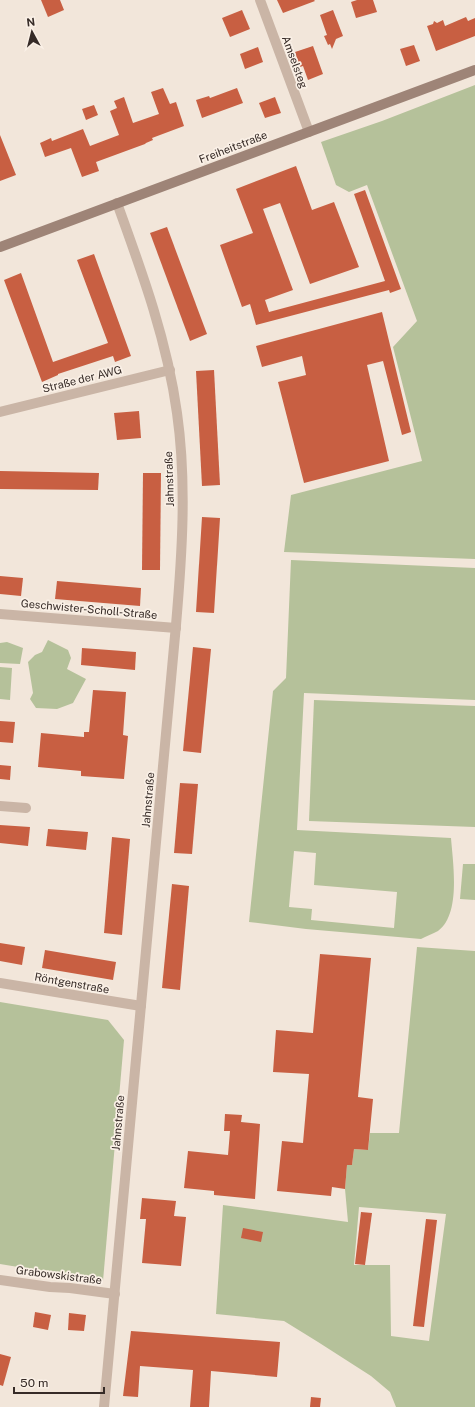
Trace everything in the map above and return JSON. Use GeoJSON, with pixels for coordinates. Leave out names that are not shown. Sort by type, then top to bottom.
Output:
{"type":"FeatureCollection","features":[{"type":"Feature","properties":{"kind":"street","name":"Amselsteg"},"geometry":{"type":"LineString","coordinates":[[260,0],[309,132]]}},
{"type":"Feature","properties":{"kind":"street","name":"Freiheitstraße"},"geometry":{"type":"LineString","coordinates":[[0,247],[475,70]]}},
{"type":"Feature","properties":{"kind":"street","name":"Jahnstraße"},"geometry":{"type":"LineString","coordinates":[[104,1407],[176,628],[180,581],[183,498],[179,433],[170,370],[150,295],[117,203]]}},
{"type":"Feature","properties":{"kind":"street","name":"Straße der AWG"},"geometry":{"type":"LineString","coordinates":[[0,412],[170,370]]}},
{"type":"Feature","properties":{"kind":"street","name":"Geschwister-Scholl-Straße"},"geometry":{"type":"LineString","coordinates":[[0,614],[176,628]]}},
{"type":"Feature","properties":{"kind":"street"},"geometry":{"type":"LineString","coordinates":[[0,806],[26,808]]}},
{"type":"Feature","properties":{"kind":"street","name":"Röntgenstraße"},"geometry":{"type":"LineString","coordinates":[[0,983],[141,1006]]}},
{"type":"Feature","properties":{"kind":"street","name":"Grabowskistraße"},"geometry":{"type":"LineString","coordinates":[[0,1280],[115,1294]]}},
{"type":"Feature","properties":{"kind":"green space"},"geometry":{"type":"Polygon","coordinates":[[[475,85],[475,559],[284,552],[291,495],[422,461],[393,347],[417,321],[367,185],[349,192],[336,185],[321,142],[382,121],[475,85]]]}},
{"type":"Feature","properties":{"kind":"green space"},"geometry":{"type":"Polygon","coordinates":[[[291,560],[475,568],[475,700],[304,693],[297,830],[451,838],[454,874],[453,901],[450,913],[445,923],[438,931],[421,939],[306,929],[249,922],[273,691],[286,678],[291,560]],[[294,851],[289,907],[312,909],[311,920],[394,928],[397,892],[314,885],[316,853],[294,851]]]}},
{"type":"Feature","properties":{"kind":"green space"},"geometry":{"type":"Polygon","coordinates":[[[48,640],[68,650],[71,658],[67,669],[86,679],[73,703],[57,709],[36,708],[30,699],[33,693],[28,662],[35,655],[42,652],[48,640]]]}},
{"type":"Feature","properties":{"kind":"green space"},"geometry":{"type":"Polygon","coordinates":[[[7,642],[23,648],[20,664],[0,663],[0,643],[7,642]]]}},
{"type":"Feature","properties":{"kind":"green space"},"geometry":{"type":"Polygon","coordinates":[[[0,667],[12,668],[10,700],[0,699],[0,667]]]}},
{"type":"Feature","properties":{"kind":"green space"},"geometry":{"type":"Polygon","coordinates":[[[314,700],[475,706],[475,827],[309,821],[314,700]]]}},
{"type":"Feature","properties":{"kind":"green space"},"geometry":{"type":"Polygon","coordinates":[[[463,864],[475,864],[475,900],[460,899],[463,864]]]}},
{"type":"Feature","properties":{"kind":"green space"},"geometry":{"type":"Polygon","coordinates":[[[417,947],[475,951],[475,1407],[396,1407],[390,1392],[371,1376],[284,1321],[216,1314],[223,1205],[348,1222],[345,1189],[347,1165],[352,1165],[354,1149],[368,1150],[370,1133],[399,1133],[417,947]],[[359,1207],[354,1265],[390,1265],[391,1336],[429,1341],[446,1214],[359,1207]]]}},
{"type":"Feature","properties":{"kind":"green space"},"geometry":{"type":"Polygon","coordinates":[[[0,1002],[108,1020],[124,1040],[103,1281],[0,1264],[0,1002]]]}},
{"type":"Feature","properties":{"kind":"building"},"geometry":{"type":"Polygon","coordinates":[[[41,0],[60,0],[64,10],[48,17],[41,0]]]}},
{"type":"Feature","properties":{"kind":"building"},"geometry":{"type":"Polygon","coordinates":[[[277,0],[314,0],[315,1],[283,13],[277,0]]]}},
{"type":"Feature","properties":{"kind":"building"},"geometry":{"type":"Polygon","coordinates":[[[357,0],[373,0],[377,12],[356,18],[351,2],[357,0]]]}},
{"type":"Feature","properties":{"kind":"building"},"geometry":{"type":"Polygon","coordinates":[[[242,10],[250,29],[230,37],[222,18],[242,10]]]}},
{"type":"Feature","properties":{"kind":"building"},"geometry":{"type":"Polygon","coordinates":[[[333,10],[343,36],[336,39],[332,49],[330,44],[328,45],[324,36],[327,35],[320,15],[333,10]]]}},
{"type":"Feature","properties":{"kind":"building"},"geometry":{"type":"Polygon","coordinates":[[[466,17],[468,21],[475,18],[475,36],[436,51],[427,26],[433,24],[434,21],[437,23],[443,20],[445,26],[466,17]]]}},
{"type":"Feature","properties":{"kind":"building"},"geometry":{"type":"Polygon","coordinates":[[[414,45],[420,61],[406,66],[400,49],[414,45]]]}},
{"type":"Feature","properties":{"kind":"building"},"geometry":{"type":"Polygon","coordinates":[[[313,46],[323,74],[308,80],[303,66],[300,67],[295,52],[313,46]]]}},
{"type":"Feature","properties":{"kind":"building"},"geometry":{"type":"Polygon","coordinates":[[[258,47],[263,62],[245,69],[240,54],[258,47]]]}},
{"type":"Feature","properties":{"kind":"building"},"geometry":{"type":"Polygon","coordinates":[[[163,88],[170,104],[176,102],[184,126],[152,138],[153,140],[145,144],[96,162],[99,171],[82,177],[71,148],[45,157],[40,143],[51,138],[52,141],[83,129],[90,146],[119,135],[110,111],[117,108],[114,101],[124,97],[133,123],[159,114],[151,92],[163,88]]]}},
{"type":"Feature","properties":{"kind":"building"},"geometry":{"type":"Polygon","coordinates":[[[237,88],[243,103],[202,118],[196,100],[209,96],[210,98],[237,88]]]}},
{"type":"Feature","properties":{"kind":"building"},"geometry":{"type":"Polygon","coordinates":[[[275,97],[281,113],[265,118],[259,103],[275,97]]]}},
{"type":"Feature","properties":{"kind":"building"},"geometry":{"type":"Polygon","coordinates":[[[94,105],[98,115],[86,120],[82,109],[94,105]]]}},
{"type":"Feature","properties":{"kind":"building"},"geometry":{"type":"Polygon","coordinates":[[[0,135],[16,175],[0,181],[0,135]]]}},
{"type":"Feature","properties":{"kind":"building"},"geometry":{"type":"Polygon","coordinates":[[[296,166],[312,210],[334,202],[359,267],[310,284],[280,203],[263,209],[293,290],[265,300],[269,312],[385,281],[354,194],[365,190],[401,289],[390,293],[389,290],[256,325],[250,304],[242,307],[220,245],[253,233],[236,189],[296,166]]]}},
{"type":"Feature","properties":{"kind":"building"},"geometry":{"type":"Polygon","coordinates":[[[167,227],[207,334],[190,341],[150,233],[167,227]]]}},
{"type":"Feature","properties":{"kind":"building"},"geometry":{"type":"Polygon","coordinates":[[[94,254],[131,356],[115,362],[113,356],[58,374],[42,382],[4,280],[21,273],[53,362],[108,343],[77,260],[94,254]]]}},
{"type":"Feature","properties":{"kind":"building"},"geometry":{"type":"Polygon","coordinates":[[[382,312],[411,432],[402,435],[383,361],[367,365],[389,461],[304,483],[278,382],[306,375],[302,356],[262,367],[256,346],[382,312]]]}},
{"type":"Feature","properties":{"kind":"building"},"geometry":{"type":"Polygon","coordinates":[[[214,370],[220,485],[202,486],[196,371],[214,370]]]}},
{"type":"Feature","properties":{"kind":"building"},"geometry":{"type":"Polygon","coordinates":[[[139,411],[141,438],[117,440],[114,413],[139,411]]]}},
{"type":"Feature","properties":{"kind":"building"},"geometry":{"type":"Polygon","coordinates":[[[0,471],[99,473],[98,490],[0,489],[0,471]]]}},
{"type":"Feature","properties":{"kind":"building"},"geometry":{"type":"Polygon","coordinates":[[[143,473],[161,473],[160,570],[142,570],[143,473]]]}},
{"type":"Feature","properties":{"kind":"building"},"geometry":{"type":"Polygon","coordinates":[[[202,517],[220,518],[214,613],[196,612],[202,517]]]}},
{"type":"Feature","properties":{"kind":"building"},"geometry":{"type":"Polygon","coordinates":[[[0,576],[23,578],[21,596],[0,594],[0,576]]]}},
{"type":"Feature","properties":{"kind":"building"},"geometry":{"type":"Polygon","coordinates":[[[57,581],[141,588],[140,606],[55,599],[57,581]]]}},
{"type":"Feature","properties":{"kind":"building"},"geometry":{"type":"Polygon","coordinates":[[[193,647],[211,649],[201,753],[183,751],[193,647]]]}},
{"type":"Feature","properties":{"kind":"building"},"geometry":{"type":"Polygon","coordinates":[[[82,648],[136,652],[135,670],[81,665],[82,648]]]}},
{"type":"Feature","properties":{"kind":"building"},"geometry":{"type":"Polygon","coordinates":[[[93,690],[126,692],[123,735],[128,736],[124,779],[81,776],[81,771],[38,767],[41,733],[84,737],[84,732],[89,732],[93,690]]]}},
{"type":"Feature","properties":{"kind":"building"},"geometry":{"type":"Polygon","coordinates":[[[0,721],[15,722],[13,743],[0,742],[0,721]]]}},
{"type":"Feature","properties":{"kind":"building"},"geometry":{"type":"Polygon","coordinates":[[[0,765],[11,766],[10,780],[0,779],[0,765]]]}},
{"type":"Feature","properties":{"kind":"building"},"geometry":{"type":"Polygon","coordinates":[[[180,783],[198,784],[192,854],[174,853],[180,783]]]}},
{"type":"Feature","properties":{"kind":"building"},"geometry":{"type":"Polygon","coordinates":[[[0,825],[30,827],[28,846],[0,843],[0,825]]]}},
{"type":"Feature","properties":{"kind":"building"},"geometry":{"type":"Polygon","coordinates":[[[48,829],[88,832],[86,850],[46,846],[48,829]]]}},
{"type":"Feature","properties":{"kind":"building"},"geometry":{"type":"Polygon","coordinates":[[[112,837],[130,839],[122,935],[104,933],[112,837]]]}},
{"type":"Feature","properties":{"kind":"building"},"geometry":{"type":"Polygon","coordinates":[[[172,884],[189,886],[180,990],[162,988],[172,884]]]}},
{"type":"Feature","properties":{"kind":"building"},"geometry":{"type":"Polygon","coordinates":[[[0,943],[25,947],[22,965],[0,961],[0,943]]]}},
{"type":"Feature","properties":{"kind":"building"},"geometry":{"type":"Polygon","coordinates":[[[45,950],[116,962],[113,980],[42,968],[45,950]]]}},
{"type":"Feature","properties":{"kind":"building"},"geometry":{"type":"Polygon","coordinates":[[[320,954],[371,958],[358,1097],[373,1099],[368,1150],[354,1149],[352,1165],[347,1165],[345,1189],[332,1187],[331,1196],[277,1191],[282,1141],[303,1143],[309,1074],[273,1072],[276,1030],[313,1033],[320,954]]]}},
{"type":"Feature","properties":{"kind":"building"},"geometry":{"type":"Polygon","coordinates":[[[225,1114],[242,1115],[241,1122],[260,1124],[255,1199],[214,1195],[214,1191],[184,1188],[188,1151],[228,1155],[230,1131],[224,1131],[225,1114]]]}},
{"type":"Feature","properties":{"kind":"building"},"geometry":{"type":"Polygon","coordinates":[[[142,1198],[176,1201],[174,1216],[186,1217],[181,1266],[142,1263],[146,1219],[140,1219],[142,1198]]]}},
{"type":"Feature","properties":{"kind":"building"},"geometry":{"type":"Polygon","coordinates":[[[361,1212],[372,1213],[365,1265],[355,1264],[361,1212]]]}},
{"type":"Feature","properties":{"kind":"building"},"geometry":{"type":"Polygon","coordinates":[[[426,1219],[437,1220],[424,1327],[413,1326],[426,1219]]]}},
{"type":"Feature","properties":{"kind":"building"},"geometry":{"type":"Polygon","coordinates":[[[243,1228],[263,1232],[261,1242],[241,1238],[243,1228]]]}},
{"type":"Feature","properties":{"kind":"building"},"geometry":{"type":"Polygon","coordinates":[[[35,1312],[51,1315],[48,1330],[33,1327],[35,1312]]]}},
{"type":"Feature","properties":{"kind":"building"},"geometry":{"type":"Polygon","coordinates":[[[69,1313],[86,1315],[84,1331],[68,1330],[69,1313]]]}},
{"type":"Feature","properties":{"kind":"building"},"geometry":{"type":"Polygon","coordinates":[[[131,1331],[280,1342],[277,1377],[211,1371],[209,1407],[190,1407],[193,1370],[140,1366],[138,1397],[123,1396],[131,1331]]]}},
{"type":"Feature","properties":{"kind":"building"},"geometry":{"type":"Polygon","coordinates":[[[0,1354],[11,1357],[3,1386],[0,1385],[0,1354]]]}},
{"type":"Feature","properties":{"kind":"building"},"geometry":{"type":"Polygon","coordinates":[[[311,1397],[321,1398],[320,1407],[310,1407],[311,1397]]]}}]}
